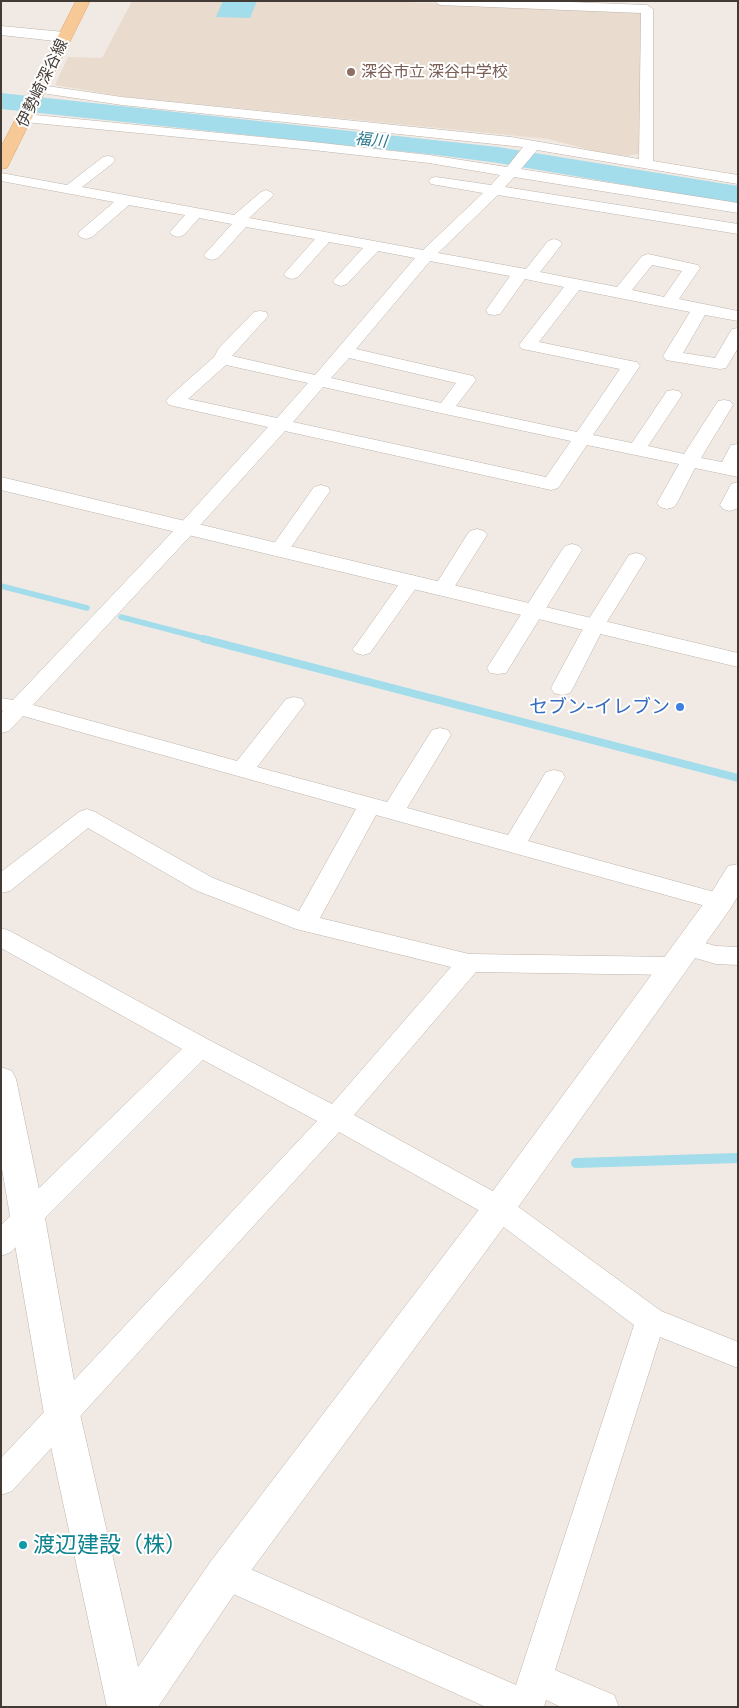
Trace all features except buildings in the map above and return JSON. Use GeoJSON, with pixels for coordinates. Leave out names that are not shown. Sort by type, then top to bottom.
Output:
{"type":"FeatureCollection","features":[{"type":"Feature","properties":{"kind":"main road","name":"伊勢崎深谷線"},"geometry":{"type":"LineString","coordinates":[[1,164],[83,1]]}},
{"type":"Feature","properties":{"kind":"street"},"geometry":{"type":"LineString","coordinates":[[440,1],[546,3],[647,9],[646,165]]}},
{"type":"Feature","properties":{"kind":"street"},"geometry":{"type":"LineString","coordinates":[[1,30],[64,37]]}},
{"type":"Feature","properties":{"kind":"street"},"geometry":{"type":"LineString","coordinates":[[38,92],[532,146],[738,180]]}},
{"type":"Feature","properties":{"kind":"street"},"geometry":{"type":"LineString","coordinates":[[26,116],[313,146],[512,170],[738,208]]}},
{"type":"Feature","properties":{"kind":"street"},"geometry":{"type":"LineString","coordinates":[[1,726],[9,705],[187,528],[345,352],[426,255],[495,190],[532,146]]}},
{"type":"Feature","properties":{"kind":"street"},"geometry":{"type":"LineString","coordinates":[[71,189],[108,160]]}},
{"type":"Feature","properties":{"kind":"street"},"geometry":{"type":"LineString","coordinates":[[1,176],[737,314]]}},
{"type":"Feature","properties":{"kind":"street"},"geometry":{"type":"LineString","coordinates":[[436,181],[738,229]]}},
{"type":"Feature","properties":{"kind":"street"},"geometry":{"type":"LineString","coordinates":[[212,255],[240,221],[266,195]]}},
{"type":"Feature","properties":{"kind":"street"},"geometry":{"type":"LineString","coordinates":[[86,234],[126,200]]}},
{"type":"Feature","properties":{"kind":"street"},"geometry":{"type":"LineString","coordinates":[[178,232],[196,212]]}},
{"type":"Feature","properties":{"kind":"street"},"geometry":{"type":"LineString","coordinates":[[292,274],[326,236]]}},
{"type":"Feature","properties":{"kind":"street"},"geometry":{"type":"LineString","coordinates":[[494,310],[554,244]]}},
{"type":"Feature","properties":{"kind":"street"},"geometry":{"type":"LineString","coordinates":[[342,281],[375,245]]}},
{"type":"Feature","properties":{"kind":"street"},"geometry":{"type":"LineString","coordinates":[[621,293],[648,259],[692,268],[669,302]]}},
{"type":"Feature","properties":{"kind":"street"},"geometry":{"type":"LineString","coordinates":[[260,316],[225,352],[222,359],[176,401],[551,484],[631,366],[528,345],[575,284]]}},
{"type":"Feature","properties":{"kind":"street"},"geometry":{"type":"LineString","coordinates":[[702,308],[672,356],[720,364],[738,333]]}},
{"type":"Feature","properties":{"kind":"street"},"geometry":{"type":"LineString","coordinates":[[345,352],[467,380],[445,409]]}},
{"type":"Feature","properties":{"kind":"street"},"geometry":{"type":"LineString","coordinates":[[222,359],[732,470],[738,450]]}},
{"type":"Feature","properties":{"kind":"street"},"geometry":{"type":"LineString","coordinates":[[637,449],[673,395]]}},
{"type":"Feature","properties":{"kind":"street"},"geometry":{"type":"LineString","coordinates":[[667,503],[690,460],[724,405]]}},
{"type":"Feature","properties":{"kind":"street"},"geometry":{"type":"LineString","coordinates":[[1,483],[738,660]]}},
{"type":"Feature","properties":{"kind":"street"},"geometry":{"type":"LineString","coordinates":[[280,549],[321,491]]}},
{"type":"Feature","properties":{"kind":"street"},"geometry":{"type":"LineString","coordinates":[[443,589],[477,535]]}},
{"type":"Feature","properties":{"kind":"street"},"geometry":{"type":"LineString","coordinates":[[498,668],[572,550]]}},
{"type":"Feature","properties":{"kind":"street"},"geometry":{"type":"LineString","coordinates":[[562,688],[595,625],[636,559]]}},
{"type":"Feature","properties":{"kind":"street"},"geometry":{"type":"LineString","coordinates":[[363,649],[411,581]]}},
{"type":"Feature","properties":{"kind":"street"},"geometry":{"type":"LineString","coordinates":[[242,769],[294,704]]}},
{"type":"Feature","properties":{"kind":"street"},"geometry":{"type":"LineString","coordinates":[[9,705],[720,902]]}},
{"type":"Feature","properties":{"kind":"street"},"geometry":{"type":"LineString","coordinates":[[304,923],[382,808],[440,735]]}},
{"type":"Feature","properties":{"kind":"street"},"geometry":{"type":"LineString","coordinates":[[514,845],[554,777]]}},
{"type":"Feature","properties":{"kind":"street"},"geometry":{"type":"LineString","coordinates":[[1,885],[87,817],[204,884],[304,923],[468,963],[738,956]]}},
{"type":"Feature","properties":{"kind":"street"},"geometry":{"type":"LineString","coordinates":[[134,1707],[225,1574],[499,1208],[681,957],[738,873]]}},
{"type":"Feature","properties":{"kind":"street"},"geometry":{"type":"LineString","coordinates":[[1,937],[200,1047],[336,1118],[499,1208],[650,1320],[738,1355]]}},
{"type":"Feature","properties":{"kind":"street"},"geometry":{"type":"LineString","coordinates":[[1,1481],[336,1118],[468,963]]}},
{"type":"Feature","properties":{"kind":"street"},"geometry":{"type":"LineString","coordinates":[[1,1244],[200,1047]]}},
{"type":"Feature","properties":{"kind":"street"},"geometry":{"type":"LineString","coordinates":[[1,1080],[28,1218],[62,1414],[127,1707]]}},
{"type":"Feature","properties":{"kind":"street"},"geometry":{"type":"LineString","coordinates":[[529,1697],[650,1320]]}},
{"type":"Feature","properties":{"kind":"street"},"geometry":{"type":"LineString","coordinates":[[225,1574],[529,1697],[602,1707]]}},
{"type":"Feature","properties":{"kind":"shaded area","name":"深谷市立 深谷中学校"},"geometry":{"type":"Polygon","coordinates":[[[132,1],[380,1],[641,12],[641,148],[638,154],[628,156],[598,152],[548,139],[126,97],[55,85],[68,57],[102,58],[132,1]]]}},
{"type":"Feature","properties":{"kind":"water"},"geometry":{"type":"Polygon","coordinates":[[[223,1],[257,1],[250,18],[216,17],[223,1]]]}},
{"type":"Feature","properties":{"kind":"waterway","name":"福川"},"geometry":{"type":"LineString","coordinates":[[1,101],[437,147],[498,155],[738,195]]}},
{"type":"Feature","properties":{"kind":"waterway"},"geometry":{"type":"LineString","coordinates":[[1,586],[87,608]]}},
{"type":"Feature","properties":{"kind":"waterway"},"geometry":{"type":"LineString","coordinates":[[121,617],[209,640]]}},
{"type":"Feature","properties":{"kind":"waterway"},"geometry":{"type":"LineString","coordinates":[[204,639],[738,778]]}},
{"type":"Feature","properties":{"kind":"waterway"},"geometry":{"type":"LineString","coordinates":[[576,1163],[738,1158]]}},
{"type":"Feature","properties":{"kind":"place","name":"深谷市立 深谷中学校"},"geometry":{"type":"Point","coordinates":[351,72]}},
{"type":"Feature","properties":{"kind":"place","name":"セブン-イレブン"},"geometry":{"type":"Point","coordinates":[680,707]}},
{"type":"Feature","properties":{"kind":"place","name":"渡辺建設（株）"},"geometry":{"type":"Point","coordinates":[23,1545]}}]}
